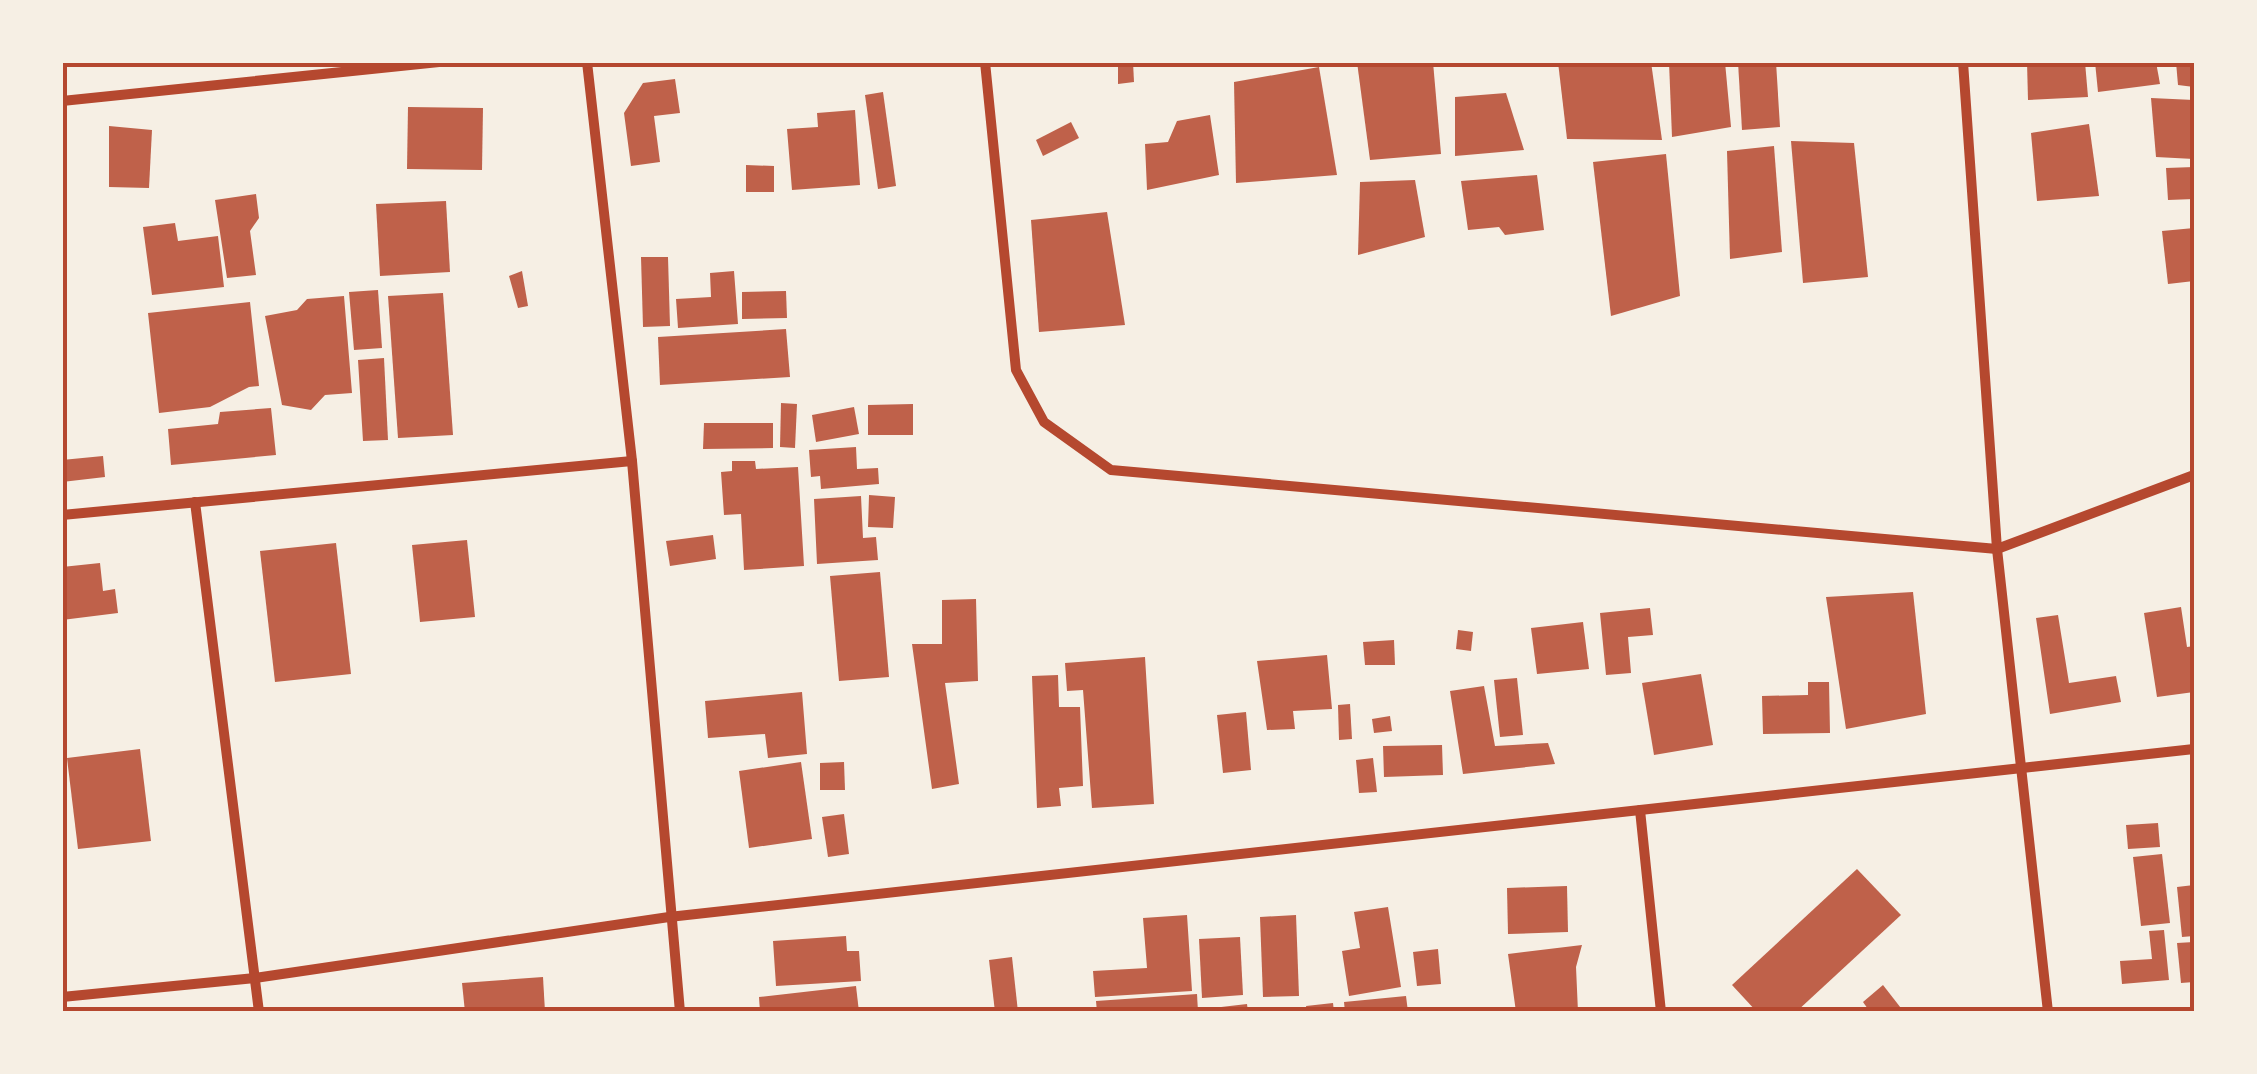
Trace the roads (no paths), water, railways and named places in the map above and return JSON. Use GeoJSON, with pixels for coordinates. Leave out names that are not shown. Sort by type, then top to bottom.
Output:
{"type":"FeatureCollection","features":[{"type":"Feature","properties":{"kind":"street"},"geometry":{"type":"LineString","coordinates":[[62,101],[439,62]]}},
{"type":"Feature","properties":{"kind":"street"},"geometry":{"type":"LineString","coordinates":[[586,62],[632,461],[680,1012]]}},
{"type":"Feature","properties":{"kind":"street"},"geometry":{"type":"LineString","coordinates":[[985,62],[1016,370],[1044,422],[1111,470],[1997,548],[2194,475]]}},
{"type":"Feature","properties":{"kind":"street"},"geometry":{"type":"LineString","coordinates":[[1963,62],[1997,548],[2048,1012]]}},
{"type":"Feature","properties":{"kind":"street"},"geometry":{"type":"LineString","coordinates":[[62,515],[632,461]]}},
{"type":"Feature","properties":{"kind":"street"},"geometry":{"type":"LineString","coordinates":[[196,502],[259,1012]]}},
{"type":"Feature","properties":{"kind":"street"},"geometry":{"type":"LineString","coordinates":[[62,997],[255,978],[669,918],[2194,749]]}},
{"type":"Feature","properties":{"kind":"street"},"geometry":{"type":"LineString","coordinates":[[1640,810],[1661,1012]]}}]}
